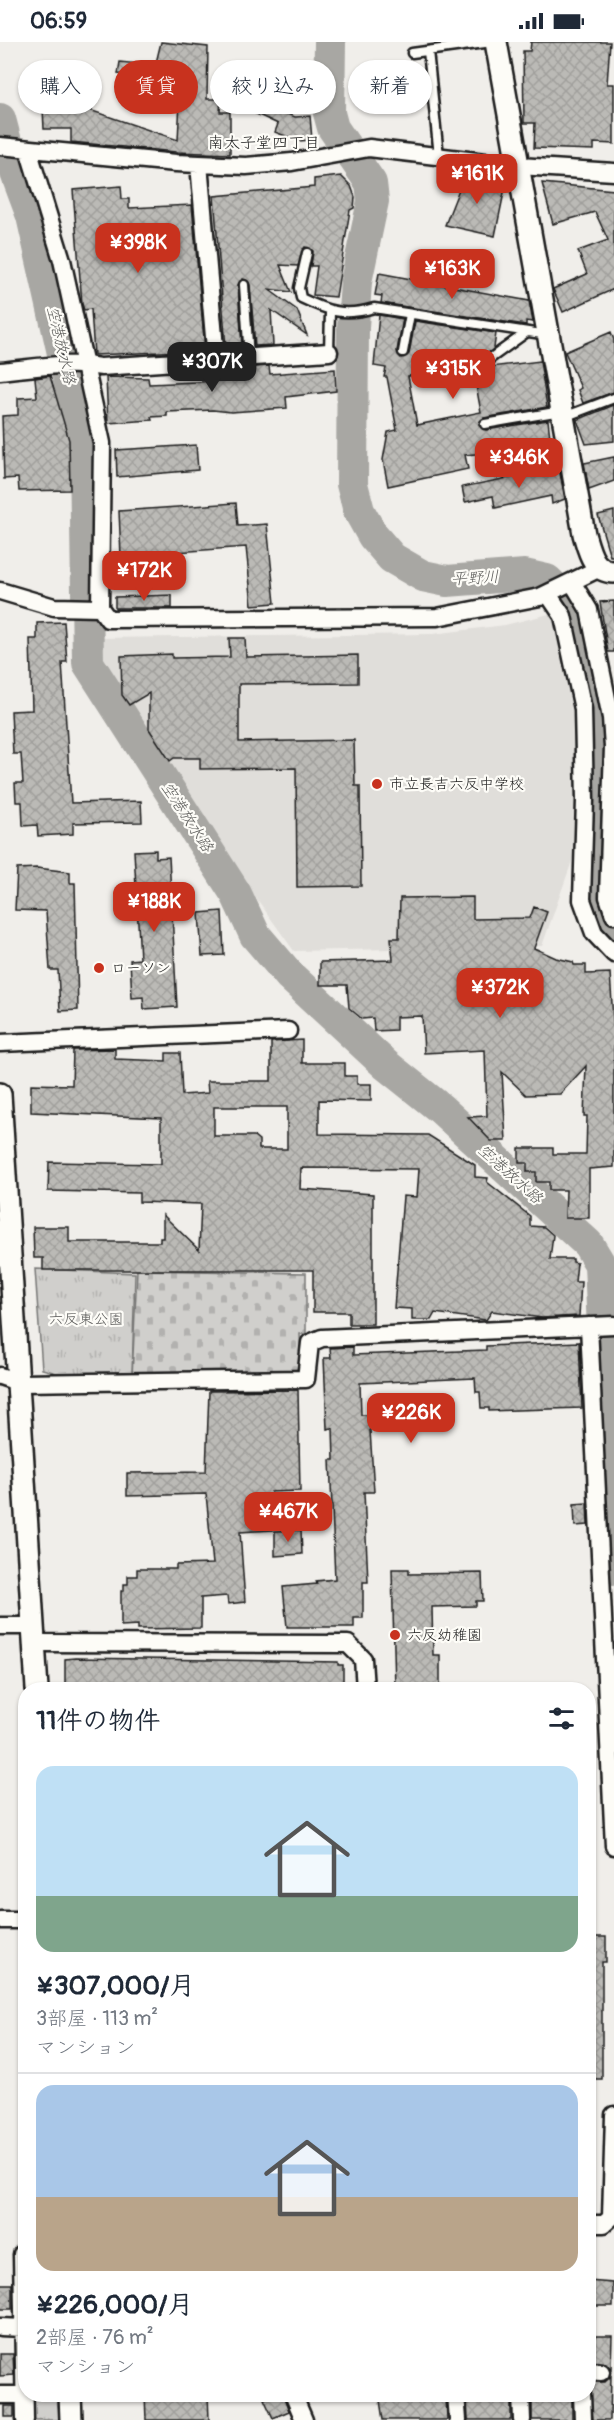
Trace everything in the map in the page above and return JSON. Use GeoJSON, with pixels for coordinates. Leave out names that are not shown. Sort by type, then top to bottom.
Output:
{"type":"FeatureCollection","features":[{"type":"Feature","properties":{"kind":"street"},"geometry":{"type":"LineString","coordinates":[[28,149],[62,260],[102,443],[100,608],[108,619],[437,617],[477,611],[548,594],[572,582],[607,570],[590,554],[584,534],[519,166],[494,42]]}},
{"type":"Feature","properties":{"kind":"street"},"geometry":{"type":"LineString","coordinates":[[0,146],[199,164],[257,165],[292,162],[363,148],[519,166],[614,172]]}},
{"type":"Feature","properties":{"kind":"street"},"geometry":{"type":"LineString","coordinates":[[199,164],[216,360]]}},
{"type":"Feature","properties":{"kind":"street"},"geometry":{"type":"LineString","coordinates":[[0,371],[83,364],[101,367],[329,352]]}},
{"type":"Feature","properties":{"kind":"street"},"geometry":{"type":"LineString","coordinates":[[572,582],[589,610],[611,718],[613,747],[608,897],[614,915]]}},
{"type":"Feature","properties":{"kind":"street"},"geometry":{"type":"LineString","coordinates":[[0,591],[54,607],[100,608]]}},
{"type":"Feature","properties":{"kind":"street"},"geometry":{"type":"LineString","coordinates":[[548,594],[563,616],[584,709],[582,900],[594,933],[614,954]]}},
{"type":"Feature","properties":{"kind":"street"},"geometry":{"type":"LineString","coordinates":[[0,1043],[288,1031]]}},
{"type":"Feature","properties":{"kind":"street"},"geometry":{"type":"LineString","coordinates":[[0,1094],[37,1682]]}},
{"type":"Feature","properties":{"kind":"street"},"geometry":{"type":"LineString","coordinates":[[0,1376],[20,1383],[306,1379],[310,1343],[322,1338],[614,1324]]}},
{"type":"Feature","properties":{"kind":"street"},"geometry":{"type":"LineString","coordinates":[[589,1326],[614,1846]]}},
{"type":"Feature","properties":{"kind":"street"},"geometry":{"type":"LineString","coordinates":[[0,1626],[34,1635],[348,1644],[363,1659],[365,1682]]}},
{"type":"Feature","properties":{"kind":"street"},"geometry":{"type":"LineString","coordinates":[[0,1920],[18,1920]]}},
{"type":"Feature","properties":{"kind":"street"},"geometry":{"type":"LineString","coordinates":[[596,2224],[604,2224],[613,2217],[614,2115]]}},
{"type":"Feature","properties":{"kind":"street"},"geometry":{"type":"LineString","coordinates":[[0,2327],[18,2328]]}},
{"type":"Feature","properties":{"kind":"street"},"geometry":{"type":"LineString","coordinates":[[0,2395],[18,2395]]}},
{"type":"Feature","properties":{"kind":"street"},"geometry":{"type":"LineString","coordinates":[[25,2402],[26,2420]]}},
{"type":"Feature","properties":{"kind":"street"},"geometry":{"type":"LineString","coordinates":[[70,2402],[70,2420]]}},
{"type":"Feature","properties":{"kind":"street"},"geometry":{"type":"LineString","coordinates":[[296,2402],[304,2420]]}},
{"type":"Feature","properties":{"kind":"street"},"geometry":{"type":"LineString","coordinates":[[457,2402],[458,2420]]}},
{"type":"Feature","properties":{"kind":"street"},"geometry":{"type":"LineString","coordinates":[[521,2402],[522,2420]]}},
{"type":"Feature","properties":{"kind":"street"},"geometry":{"type":"LineString","coordinates":[[582,2402],[583,2420]]}},
{"type":"Feature","properties":{"kind":"lane"},"geometry":{"type":"LineString","coordinates":[[412,53],[494,42]]}},
{"type":"Feature","properties":{"kind":"lane"},"geometry":{"type":"LineString","coordinates":[[428,51],[439,156]]}},
{"type":"Feature","properties":{"kind":"lane"},"geometry":{"type":"LineString","coordinates":[[307,253],[299,288],[301,298],[330,312],[363,311],[374,308],[549,335]]}},
{"type":"Feature","properties":{"kind":"lane"},"geometry":{"type":"LineString","coordinates":[[244,285],[249,357]]}},
{"type":"Feature","properties":{"kind":"lane"},"geometry":{"type":"LineString","coordinates":[[329,352],[330,312]]}},
{"type":"Feature","properties":{"kind":"lane"},"geometry":{"type":"LineString","coordinates":[[403,352],[410,314]]}},
{"type":"Feature","properties":{"kind":"lane"},"geometry":{"type":"LineString","coordinates":[[491,358],[527,332]]}},
{"type":"Feature","properties":{"kind":"lane"},"geometry":{"type":"LineString","coordinates":[[485,424],[562,414],[614,398]]}},
{"type":"Feature","properties":{"kind":"shaded area","name":"市立長吉六反中学校"},"geometry":{"type":"Polygon","coordinates":[[[553,613],[574,721],[577,847],[542,946],[294,951],[221,849],[97,658],[95,638],[433,634],[505,625],[553,613]]]}},
{"type":"Feature","properties":{"kind":"green space","name":"六反東公園"},"geometry":{"type":"Polygon","coordinates":[[[35,1269],[135,1273],[132,1377],[75,1378],[42,1369],[35,1269]]]}},
{"type":"Feature","properties":{"kind":"green space"},"geometry":{"type":"Polygon","coordinates":[[[137,1270],[306,1273],[306,1334],[300,1334],[301,1366],[292,1373],[132,1377],[137,1270]]]}},
{"type":"Feature","properties":{"kind":"green space"},"geometry":{"type":"Polygon","coordinates":[[[33,2402],[58,2402],[59,2420],[33,2420],[33,2402]]]}},
{"type":"Feature","properties":{"kind":"building"},"geometry":{"type":"Polygon","coordinates":[[[161,42],[208,47],[207,99],[210,99],[210,114],[230,114],[230,154],[176,152],[71,142],[71,129],[44,129],[43,114],[101,114],[178,140],[179,114],[198,114],[198,60],[157,60],[161,42]]]}},
{"type":"Feature","properties":{"kind":"building"},"geometry":{"type":"Polygon","coordinates":[[[531,42],[610,42],[607,84],[614,84],[614,144],[594,143],[594,150],[534,148],[535,123],[524,123],[523,51],[530,51],[531,42]]]}},
{"type":"Feature","properties":{"kind":"building"},"geometry":{"type":"Polygon","coordinates":[[[256,114],[310,116],[312,140],[298,141],[275,132],[278,124],[256,114]]]}},
{"type":"Feature","properties":{"kind":"building"},"geometry":{"type":"Polygon","coordinates":[[[465,174],[506,183],[495,236],[445,225],[465,174]]]}},
{"type":"Feature","properties":{"kind":"building"},"geometry":{"type":"Polygon","coordinates":[[[341,176],[351,186],[355,197],[354,208],[350,210],[336,297],[313,295],[317,266],[311,266],[313,251],[305,247],[298,266],[280,265],[291,292],[268,289],[297,310],[307,335],[271,310],[273,345],[255,346],[250,285],[243,279],[238,285],[242,347],[226,348],[214,196],[314,187],[314,179],[341,176]]]}},
{"type":"Feature","properties":{"kind":"building"},"geometry":{"type":"Polygon","coordinates":[[[542,183],[614,190],[614,289],[563,312],[553,289],[587,274],[578,251],[608,240],[595,212],[553,224],[542,183]]]}},
{"type":"Feature","properties":{"kind":"building"},"geometry":{"type":"Polygon","coordinates":[[[121,186],[122,199],[129,199],[129,208],[192,205],[205,350],[94,355],[91,309],[84,310],[82,304],[73,190],[121,186]]]}},
{"type":"Feature","properties":{"kind":"building"},"geometry":{"type":"Polygon","coordinates":[[[379,273],[529,301],[533,322],[526,321],[526,325],[381,303],[382,296],[375,295],[379,273]]]}},
{"type":"Feature","properties":{"kind":"building"},"geometry":{"type":"Polygon","coordinates":[[[379,315],[403,319],[397,351],[401,358],[409,354],[415,321],[496,333],[494,348],[485,358],[491,367],[540,361],[547,407],[484,418],[479,424],[486,430],[548,420],[551,447],[465,455],[468,469],[388,486],[383,460],[388,432],[397,430],[387,377],[384,377],[386,368],[374,366],[379,315]],[[438,367],[436,375],[408,376],[417,425],[481,412],[473,369],[438,367]]]}},
{"type":"Feature","properties":{"kind":"building"},"geometry":{"type":"Polygon","coordinates":[[[611,332],[614,340],[614,392],[583,403],[578,390],[581,388],[565,352],[611,332]]]}},
{"type":"Feature","properties":{"kind":"building"},"geometry":{"type":"Polygon","coordinates":[[[269,366],[270,374],[335,369],[336,391],[286,397],[287,408],[231,412],[213,410],[167,412],[167,416],[151,417],[152,420],[108,423],[106,377],[148,378],[149,384],[229,380],[228,369],[269,366]]]}},
{"type":"Feature","properties":{"kind":"building"},"geometry":{"type":"Polygon","coordinates":[[[50,376],[69,440],[70,490],[19,491],[18,478],[4,479],[2,416],[18,415],[18,398],[37,397],[35,378],[50,376]]]}},
{"type":"Feature","properties":{"kind":"building"},"geometry":{"type":"Polygon","coordinates":[[[614,405],[614,441],[586,444],[577,420],[614,405]]]}},
{"type":"Feature","properties":{"kind":"building"},"geometry":{"type":"Polygon","coordinates":[[[196,445],[198,470],[117,477],[116,450],[196,445]]]}},
{"type":"Feature","properties":{"kind":"building"},"geometry":{"type":"Polygon","coordinates":[[[614,457],[614,481],[589,490],[584,463],[614,457]]]}},
{"type":"Feature","properties":{"kind":"building"},"geometry":{"type":"Polygon","coordinates":[[[559,468],[565,499],[552,504],[551,496],[495,508],[493,496],[465,502],[462,487],[559,468]]]}},
{"type":"Feature","properties":{"kind":"building"},"geometry":{"type":"Polygon","coordinates":[[[236,503],[238,526],[267,524],[275,603],[252,605],[246,547],[121,556],[119,511],[236,503]]]}},
{"type":"Feature","properties":{"kind":"building"},"geometry":{"type":"Polygon","coordinates":[[[614,511],[614,556],[610,556],[598,515],[614,511]]]}},
{"type":"Feature","properties":{"kind":"building"},"geometry":{"type":"Polygon","coordinates":[[[172,595],[172,608],[115,608],[115,597],[172,595]]]}},
{"type":"Feature","properties":{"kind":"building"},"geometry":{"type":"Polygon","coordinates":[[[614,601],[614,652],[608,652],[600,602],[614,601]]]}},
{"type":"Feature","properties":{"kind":"building"},"geometry":{"type":"Polygon","coordinates":[[[64,622],[67,662],[62,662],[71,803],[141,801],[142,822],[73,823],[73,834],[38,836],[37,825],[23,826],[22,802],[16,802],[15,783],[23,783],[21,754],[13,754],[11,711],[32,710],[30,639],[37,639],[37,623],[64,622]]]}},
{"type":"Feature","properties":{"kind":"building"},"geometry":{"type":"Polygon","coordinates":[[[229,638],[245,638],[246,657],[358,655],[358,683],[239,684],[239,742],[354,740],[355,786],[360,786],[361,886],[297,887],[296,768],[200,769],[200,758],[174,758],[170,761],[149,729],[149,693],[129,705],[122,695],[121,656],[172,654],[172,658],[230,657],[229,638]]]}},
{"type":"Feature","properties":{"kind":"building"},"geometry":{"type":"Polygon","coordinates":[[[156,850],[156,858],[169,857],[177,1007],[144,1009],[143,997],[132,998],[130,960],[140,959],[134,851],[156,850]]]}},
{"type":"Feature","properties":{"kind":"building"},"geometry":{"type":"Polygon","coordinates":[[[37,868],[70,872],[70,883],[75,883],[78,1010],[60,1011],[58,970],[50,970],[46,911],[15,910],[17,869],[37,868]]]}},
{"type":"Feature","properties":{"kind":"building"},"geometry":{"type":"Polygon","coordinates":[[[473,897],[473,919],[530,918],[534,907],[547,912],[534,948],[556,958],[573,962],[574,965],[586,965],[586,974],[610,973],[614,1034],[614,1167],[589,1169],[589,1218],[565,1218],[566,1190],[549,1190],[549,1182],[536,1182],[536,1172],[527,1172],[527,1163],[519,1163],[519,1148],[553,1148],[553,1154],[586,1154],[587,1116],[584,1116],[586,1066],[560,1094],[526,1095],[502,1072],[506,1141],[491,1141],[468,1117],[487,1116],[485,1050],[424,1053],[422,1016],[396,1017],[396,1030],[374,1031],[373,1018],[362,1019],[349,1008],[347,985],[320,985],[320,962],[393,960],[391,938],[399,938],[400,898],[473,897]]]}},
{"type":"Feature","properties":{"kind":"building"},"geometry":{"type":"Polygon","coordinates":[[[222,911],[224,955],[202,956],[199,913],[222,911]]]}},
{"type":"Feature","properties":{"kind":"building"},"geometry":{"type":"Polygon","coordinates":[[[302,1040],[302,1063],[345,1063],[345,1076],[357,1076],[357,1084],[371,1084],[371,1101],[319,1100],[319,1134],[428,1135],[475,1165],[475,1177],[488,1178],[487,1182],[530,1216],[530,1226],[544,1227],[553,1235],[550,1259],[573,1259],[573,1262],[577,1263],[575,1282],[581,1282],[579,1316],[542,1318],[492,1311],[486,1320],[435,1313],[431,1320],[412,1320],[412,1309],[394,1308],[403,1196],[417,1197],[419,1169],[301,1168],[300,1189],[373,1194],[373,1324],[349,1324],[349,1312],[313,1312],[313,1270],[43,1270],[43,1258],[34,1258],[33,1227],[69,1227],[69,1242],[160,1242],[160,1238],[163,1238],[163,1215],[199,1250],[201,1204],[139,1202],[139,1193],[48,1191],[49,1162],[161,1164],[161,1118],[31,1112],[31,1084],[72,1085],[73,1050],[115,1049],[115,1059],[166,1061],[166,1053],[180,1053],[182,1095],[208,1093],[207,1081],[271,1081],[271,1042],[302,1040]],[[214,1107],[214,1136],[254,1136],[259,1140],[259,1149],[287,1149],[287,1107],[214,1107]]]}},
{"type":"Feature","properties":{"kind":"building"},"geometry":{"type":"Polygon","coordinates":[[[579,1342],[582,1408],[489,1411],[489,1408],[481,1408],[480,1392],[476,1392],[475,1378],[360,1383],[361,1415],[369,1415],[374,1492],[364,1492],[368,1582],[363,1582],[363,1618],[354,1618],[354,1627],[287,1627],[283,1587],[317,1584],[316,1581],[335,1579],[330,1460],[334,1460],[333,1428],[327,1429],[324,1358],[331,1358],[330,1348],[353,1347],[353,1355],[486,1350],[486,1346],[579,1342]]]}},
{"type":"Feature","properties":{"kind":"building"},"geometry":{"type":"Polygon","coordinates":[[[298,1390],[300,1491],[271,1492],[273,1530],[240,1532],[245,1602],[228,1604],[227,1596],[201,1598],[201,1628],[138,1629],[138,1625],[121,1626],[121,1591],[124,1591],[124,1584],[128,1584],[128,1576],[137,1576],[137,1569],[176,1569],[176,1565],[213,1564],[206,1494],[127,1496],[127,1473],[206,1472],[209,1391],[298,1390]]]}},
{"type":"Feature","properties":{"kind":"building"},"geometry":{"type":"Polygon","coordinates":[[[587,1503],[588,1525],[575,1526],[574,1504],[587,1503]]]}},
{"type":"Feature","properties":{"kind":"building"},"geometry":{"type":"Polygon","coordinates":[[[301,1530],[302,1554],[275,1556],[275,1531],[301,1530]]]}},
{"type":"Feature","properties":{"kind":"building"},"geometry":{"type":"Polygon","coordinates":[[[392,1569],[409,1569],[409,1574],[482,1573],[483,1601],[476,1601],[476,1606],[432,1607],[433,1655],[440,1655],[440,1682],[395,1682],[392,1569]]]}},
{"type":"Feature","properties":{"kind":"building"},"geometry":{"type":"Polygon","coordinates":[[[65,1659],[338,1662],[338,1665],[343,1665],[343,1682],[65,1682],[65,1659]]]}},
{"type":"Feature","properties":{"kind":"building"},"geometry":{"type":"Polygon","coordinates":[[[596,1937],[606,1937],[606,1962],[602,1962],[602,2079],[596,2079],[596,1937]]]}},
{"type":"Feature","properties":{"kind":"building"},"geometry":{"type":"Polygon","coordinates":[[[596,2282],[613,2283],[613,2306],[596,2306],[596,2282]]]}},
{"type":"Feature","properties":{"kind":"building"},"geometry":{"type":"Polygon","coordinates":[[[0,2284],[12,2284],[12,2309],[0,2309],[0,2284]]]}},
{"type":"Feature","properties":{"kind":"building"},"geometry":{"type":"Polygon","coordinates":[[[596,2336],[612,2336],[611,2369],[606,2363],[596,2362],[596,2336]]]}},
{"type":"Feature","properties":{"kind":"building"},"geometry":{"type":"Polygon","coordinates":[[[0,2354],[13,2354],[14,2375],[0,2376],[0,2354]]]}},
{"type":"Feature","properties":{"kind":"building"},"geometry":{"type":"Polygon","coordinates":[[[611,2376],[610,2420],[593,2420],[591,2402],[596,2402],[596,2382],[605,2382],[611,2376]]]}},
{"type":"Feature","properties":{"kind":"building"},"geometry":{"type":"Polygon","coordinates":[[[145,2402],[208,2402],[209,2420],[146,2420],[145,2402]]]}},
{"type":"Feature","properties":{"kind":"building"},"geometry":{"type":"Polygon","coordinates":[[[265,2402],[286,2402],[289,2411],[273,2418],[265,2402]]]}},
{"type":"Feature","properties":{"kind":"building"},"geometry":{"type":"Polygon","coordinates":[[[380,2402],[446,2402],[447,2420],[383,2420],[380,2402]]]}},
{"type":"Feature","properties":{"kind":"building"},"geometry":{"type":"Polygon","coordinates":[[[467,2402],[511,2402],[511,2420],[468,2420],[467,2402]]]}},
{"type":"Feature","properties":{"kind":"building"},"geometry":{"type":"Polygon","coordinates":[[[532,2402],[572,2402],[572,2420],[532,2420],[532,2402]]]}},
{"type":"Feature","properties":{"kind":"building"},"geometry":{"type":"Polygon","coordinates":[[[5,2406],[14,2406],[14,2417],[5,2417],[5,2406]]]}},
{"type":"Feature","properties":{"kind":"waterway","name":"平野川"},"geometry":{"type":"LineString","coordinates":[[330,42],[329,113],[333,128],[371,183],[373,201],[356,282],[353,327],[352,484],[359,511],[373,536],[392,558],[423,576],[447,581],[525,575],[547,580],[567,599],[576,614],[595,707],[598,742],[593,898],[597,917],[614,938]]}},
{"type":"Feature","properties":{"kind":"waterway","name":"空港放水路"},"geometry":{"type":"LineString","coordinates":[[0,119],[10,157],[32,216],[85,451],[88,663],[236,894],[255,935],[290,976],[386,1065],[441,1109],[588,1244],[600,1264],[614,1569]]}},
{"type":"Feature","properties":{"kind":"place","name":"市立長吉六反中学校"},"geometry":{"type":"Point","coordinates":[377,784]}},
{"type":"Feature","properties":{"kind":"place","name":"ローソン"},"geometry":{"type":"Point","coordinates":[99,968]}},
{"type":"Feature","properties":{"kind":"place","name":"六反幼稚園"},"geometry":{"type":"Point","coordinates":[395,1635]}},
{"type":"Feature","properties":{"kind":"district","name":"南太子堂四丁目"},"geometry":{"type":"Point","coordinates":[264,143]}}]}
